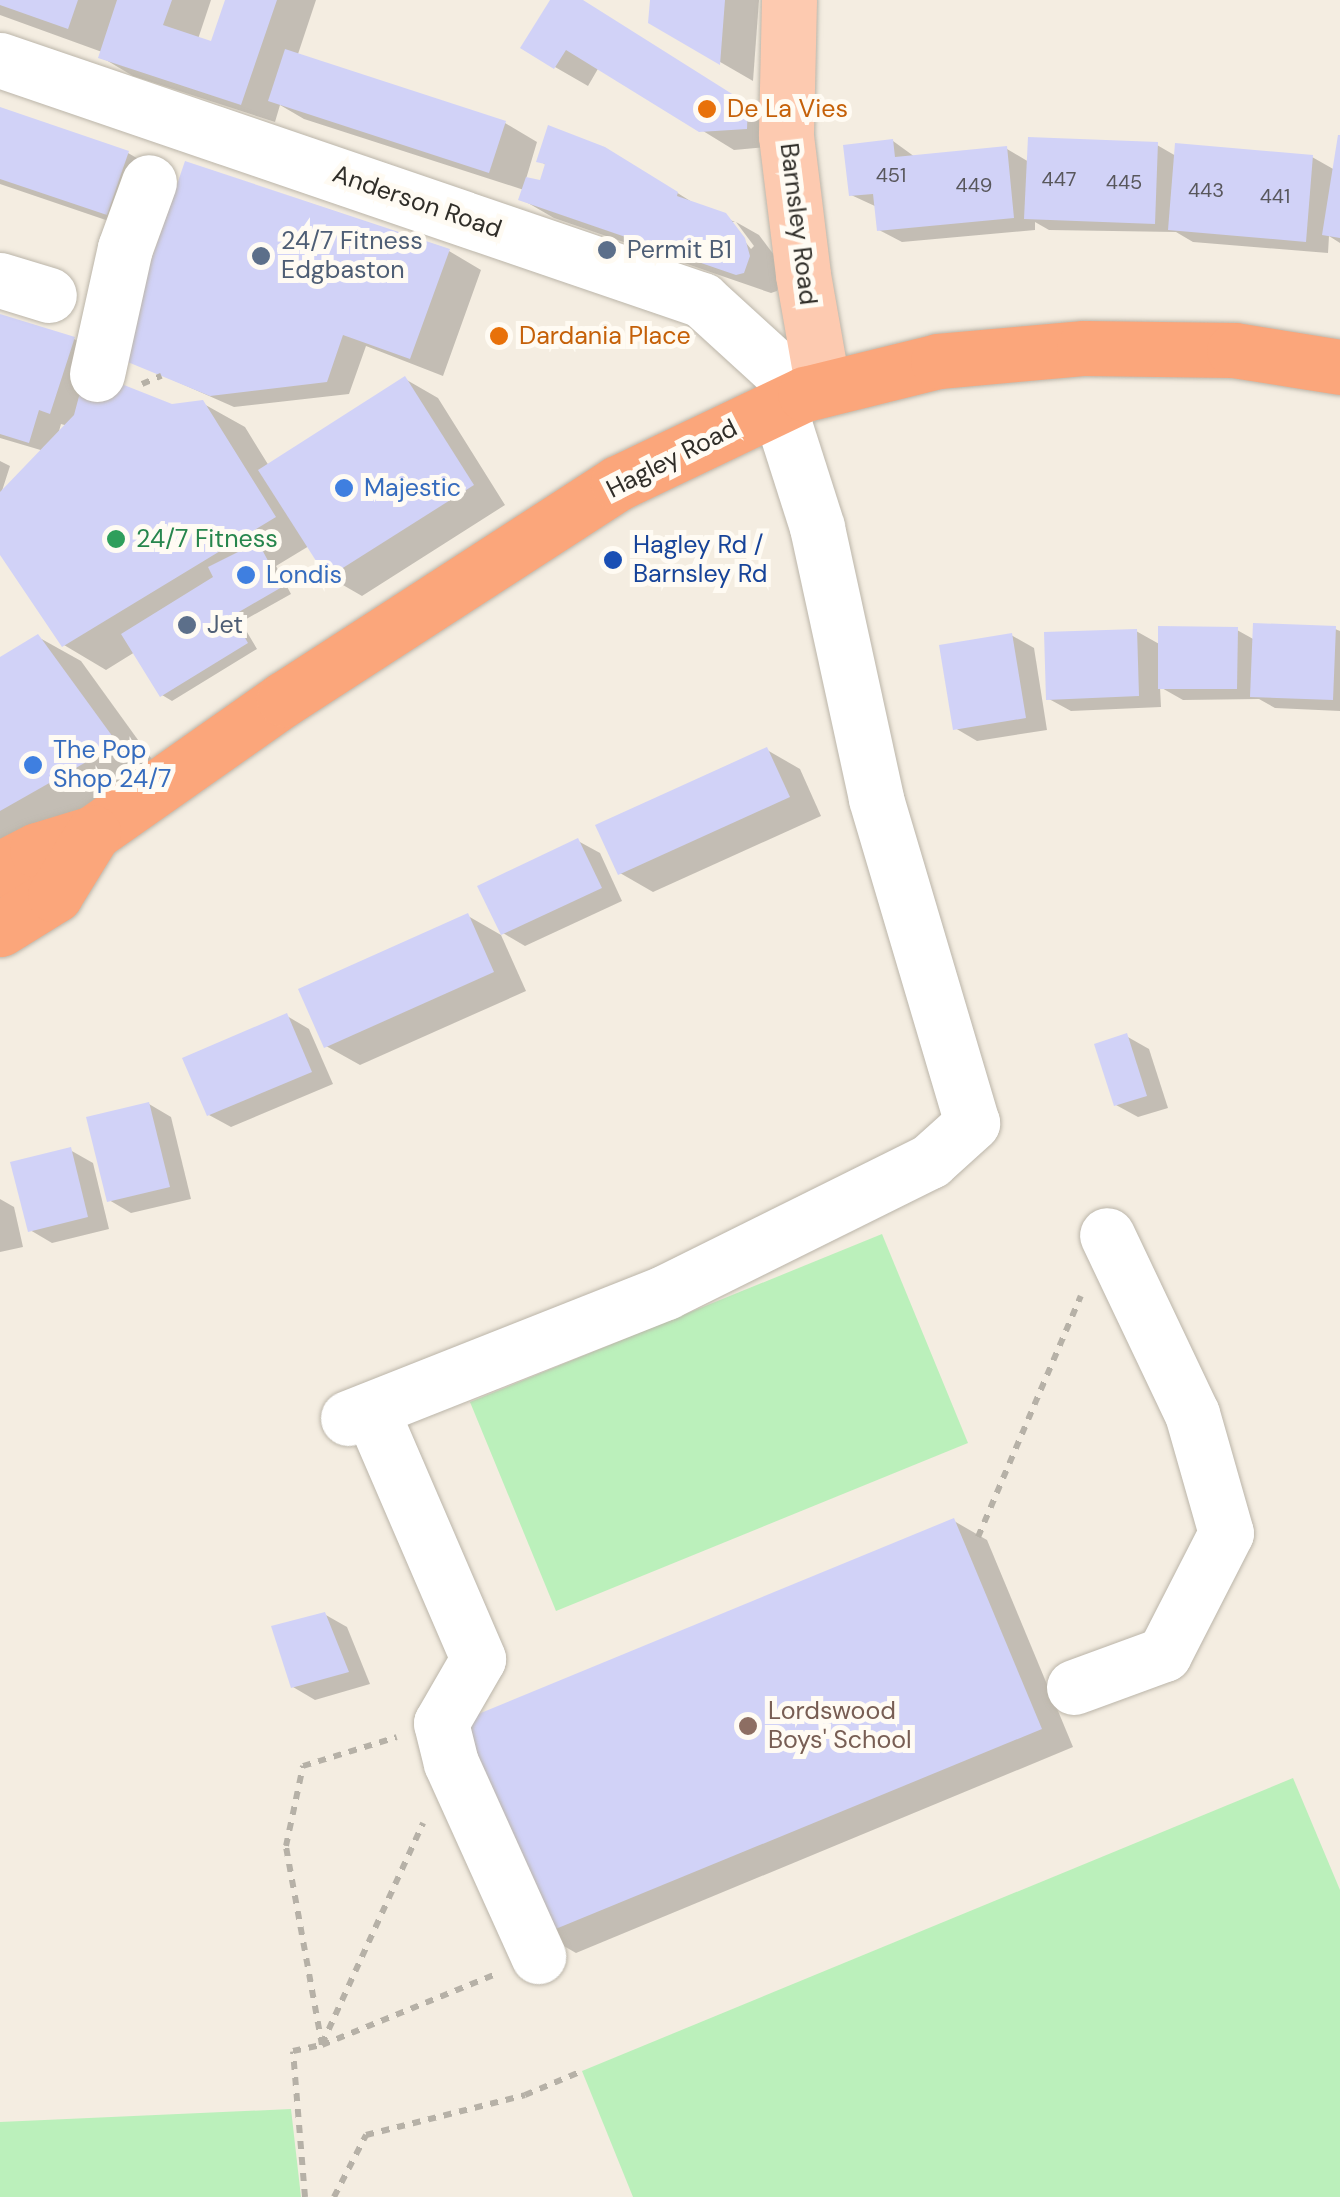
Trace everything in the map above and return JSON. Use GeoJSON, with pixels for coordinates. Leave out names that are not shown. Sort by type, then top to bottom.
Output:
{"type":"FeatureCollection","features":[{"type":"Feature","properties":{"kind":"highway","name":"Hagley Road"},"geometry":{"type":"LineString","coordinates":[[0,869],[37,850],[94,833],[316,678],[618,482],[802,396],[938,361],[1084,348],[1234,350],[1340,368]]}},
{"type":"Feature","properties":{"kind":"highway","name":"Hagley Road"},"geometry":{"type":"LineString","coordinates":[[0,929],[55,895],[94,833]]}},
{"type":"Feature","properties":{"kind":"main road","name":"Barnsley Road"},"geometry":{"type":"LineString","coordinates":[[789,0],[786,136],[803,275],[802,396]]}},
{"type":"Feature","properties":{"kind":"street","name":"Anderson Road"},"geometry":{"type":"LineString","coordinates":[[0,60],[702,300],[802,396]]}},
{"type":"Feature","properties":{"kind":"street"},"geometry":{"type":"LineString","coordinates":[[97,374],[134,268],[131,284],[149,182],[171,118]]}},
{"type":"Feature","properties":{"kind":"street"},"geometry":{"type":"LineString","coordinates":[[538,1956],[446,1743],[478,1659],[359,1414],[666,1292],[930,1161],[972,1124],[876,798],[817,527],[802,396]]}},
{"type":"Feature","properties":{"kind":"street"},"geometry":{"type":"LineString","coordinates":[[1074,1687],[1164,1654],[1226,1533],[1192,1414],[1106,1235]]}},
{"type":"Feature","properties":{"kind":"path"},"geometry":{"type":"LineString","coordinates":[[978,1537],[1106,1235]]}},
{"type":"Feature","properties":{"kind":"path"},"geometry":{"type":"LineString","coordinates":[[322,2045],[286,1846],[302,1766],[446,1743]]}},
{"type":"Feature","properties":{"kind":"path"},"geometry":{"type":"LineString","coordinates":[[322,2045],[446,1743]]}},
{"type":"Feature","properties":{"kind":"path"},"geometry":{"type":"LineString","coordinates":[[305,2197],[292,2052],[322,2045],[538,1956]]}},
{"type":"Feature","properties":{"kind":"path"},"geometry":{"type":"LineString","coordinates":[[334,2197],[366,2135],[525,2096],[582,2071]]}},
{"type":"Feature","properties":{"kind":"green space"},"geometry":{"type":"Polygon","coordinates":[[[882,1234],[968,1443],[556,1611],[470,1402],[882,1234]]]}},
{"type":"Feature","properties":{"kind":"green space"},"geometry":{"type":"Polygon","coordinates":[[[1293,1778],[1340,1890],[1340,2197],[633,2197],[582,2071],[1293,1778]]]}},
{"type":"Feature","properties":{"kind":"green space"},"geometry":{"type":"Polygon","coordinates":[[[291,2109],[301,2197],[0,2197],[0,2122],[291,2109]]]}},
{"type":"Feature","properties":{"kind":"building"},"geometry":{"type":"Polygon","coordinates":[[[0,0],[78,0],[68,29],[0,5],[0,0]]]}},
{"type":"Feature","properties":{"kind":"building"},"geometry":{"type":"Polygon","coordinates":[[[117,0],[172,0],[163,25],[211,41],[225,0],[277,0],[241,105],[98,58],[117,0]]]}},
{"type":"Feature","properties":{"kind":"building"},"geometry":{"type":"Polygon","coordinates":[[[550,0],[583,0],[748,104],[747,129],[699,132],[566,50],[554,69],[520,48],[550,0]]]}},
{"type":"Feature","properties":{"kind":"building"},"geometry":{"type":"Polygon","coordinates":[[[650,0],[725,0],[720,65],[648,23],[650,0]]]}},
{"type":"Feature","properties":{"kind":"building"},"geometry":{"type":"Polygon","coordinates":[[[285,49],[506,121],[489,173],[268,101],[285,49]]]}},
{"type":"Feature","properties":{"kind":"building"},"geometry":{"type":"Polygon","coordinates":[[[0,107],[129,151],[107,215],[0,179],[0,107]]]}},
{"type":"Feature","properties":{"kind":"building"},"geometry":{"type":"Polygon","coordinates":[[[548,125],[605,147],[678,192],[677,196],[726,213],[745,238],[750,256],[744,273],[736,275],[518,200],[526,177],[540,180],[545,164],[536,162],[548,125]]]}},
{"type":"Feature","properties":{"kind":"building"},"geometry":{"type":"Polygon","coordinates":[[[1340,135],[1340,238],[1322,235],[1340,135]]]}},
{"type":"Feature","properties":{"kind":"building"},"geometry":{"type":"Polygon","coordinates":[[[1028,137],[1158,142],[1155,224],[1024,219],[1028,137]]]}},
{"type":"Feature","properties":{"kind":"building"},"geometry":{"type":"Polygon","coordinates":[[[893,139],[895,157],[1007,146],[1014,218],[877,231],[873,194],[849,196],[843,145],[893,139]]]}},
{"type":"Feature","properties":{"kind":"building"},"geometry":{"type":"Polygon","coordinates":[[[1175,143],[1313,155],[1306,242],[1168,230],[1175,143]]]}},
{"type":"Feature","properties":{"kind":"building","name":"24/7 Fitness Edgbaston"},"geometry":{"type":"Polygon","coordinates":[[[185,161],[450,249],[410,359],[343,335],[327,382],[210,396],[118,358],[185,161]]]}},
{"type":"Feature","properties":{"kind":"building"},"geometry":{"type":"Polygon","coordinates":[[[0,314],[75,337],[50,414],[39,410],[29,443],[0,434],[0,314]]]}},
{"type":"Feature","properties":{"kind":"building"},"geometry":{"type":"Polygon","coordinates":[[[86,370],[172,404],[203,400],[276,517],[62,647],[0,555],[0,492],[74,415],[86,370]]]}},
{"type":"Feature","properties":{"kind":"building"},"geometry":{"type":"Polygon","coordinates":[[[405,376],[474,485],[327,578],[258,470],[405,376]]]}},
{"type":"Feature","properties":{"kind":"building","name":"Jet"},"geometry":{"type":"Polygon","coordinates":[[[258,542],[282,587],[232,616],[248,643],[160,697],[121,634],[213,577],[208,567],[258,542]]]}},
{"type":"Feature","properties":{"kind":"building"},"geometry":{"type":"Polygon","coordinates":[[[1253,623],[1336,626],[1333,700],[1250,697],[1253,623]]]}},
{"type":"Feature","properties":{"kind":"building"},"geometry":{"type":"Polygon","coordinates":[[[1158,626],[1238,627],[1237,689],[1158,689],[1158,626]]]}},
{"type":"Feature","properties":{"kind":"building"},"geometry":{"type":"Polygon","coordinates":[[[1137,629],[1139,696],[1046,700],[1044,632],[1137,629]]]}},
{"type":"Feature","properties":{"kind":"building"},"geometry":{"type":"Polygon","coordinates":[[[1012,633],[1026,718],[953,730],[939,645],[1012,633]]]}},
{"type":"Feature","properties":{"kind":"building"},"geometry":{"type":"Polygon","coordinates":[[[38,634],[118,744],[0,811],[0,657],[38,634]]]}},
{"type":"Feature","properties":{"kind":"building"},"geometry":{"type":"Polygon","coordinates":[[[767,747],[790,797],[618,875],[595,825],[767,747]]]}},
{"type":"Feature","properties":{"kind":"building"},"geometry":{"type":"Polygon","coordinates":[[[578,838],[602,888],[501,935],[477,886],[578,838]]]}},
{"type":"Feature","properties":{"kind":"building"},"geometry":{"type":"Polygon","coordinates":[[[468,913],[494,972],[324,1048],[298,989],[468,913]]]}},
{"type":"Feature","properties":{"kind":"building"},"geometry":{"type":"Polygon","coordinates":[[[287,1013],[312,1072],[207,1116],[182,1058],[287,1013]]]}},
{"type":"Feature","properties":{"kind":"building"},"geometry":{"type":"Polygon","coordinates":[[[1127,1033],[1147,1096],[1114,1106],[1094,1044],[1127,1033]]]}},
{"type":"Feature","properties":{"kind":"building"},"geometry":{"type":"Polygon","coordinates":[[[149,1102],[170,1187],[107,1202],[86,1117],[149,1102]]]}},
{"type":"Feature","properties":{"kind":"building"},"geometry":{"type":"Polygon","coordinates":[[[71,1147],[88,1217],[28,1232],[10,1162],[71,1147]]]}},
{"type":"Feature","properties":{"kind":"building","name":"Lordswood Boys' School"},"geometry":{"type":"Polygon","coordinates":[[[954,1518],[1042,1729],[541,1935],[454,1724],[954,1518]]]}},
{"type":"Feature","properties":{"kind":"building"},"geometry":{"type":"Polygon","coordinates":[[[325,1612],[349,1672],[291,1688],[271,1626],[325,1612]]]}},
{"type":"Feature","properties":{"kind":"place","name":"De La Vies"},"geometry":{"type":"Point","coordinates":[707,109]}},
{"type":"Feature","properties":{"kind":"place","name":"Permit B1"},"geometry":{"type":"Point","coordinates":[607,250]}},
{"type":"Feature","properties":{"kind":"place","name":"24/7 Fitness Edgbaston"},"geometry":{"type":"Point","coordinates":[261,256]}},
{"type":"Feature","properties":{"kind":"place","name":"Dardania Place"},"geometry":{"type":"Point","coordinates":[499,336]}},
{"type":"Feature","properties":{"kind":"place","name":"Majestic"},"geometry":{"type":"Point","coordinates":[344,488]}},
{"type":"Feature","properties":{"kind":"place","name":"24/7 Fitness"},"geometry":{"type":"Point","coordinates":[116,539]}},
{"type":"Feature","properties":{"kind":"place","name":"Hagley Rd / Barnsley Rd"},"geometry":{"type":"Point","coordinates":[613,560]}},
{"type":"Feature","properties":{"kind":"place","name":"Londis"},"geometry":{"type":"Point","coordinates":[246,575]}},
{"type":"Feature","properties":{"kind":"place","name":"Jet"},"geometry":{"type":"Point","coordinates":[187,625]}},
{"type":"Feature","properties":{"kind":"place","name":"The Pop Shop 24/7"},"geometry":{"type":"Point","coordinates":[33,765]}},
{"type":"Feature","properties":{"kind":"place","name":"Lordswood Boys' School"},"geometry":{"type":"Point","coordinates":[748,1726]}}]}
